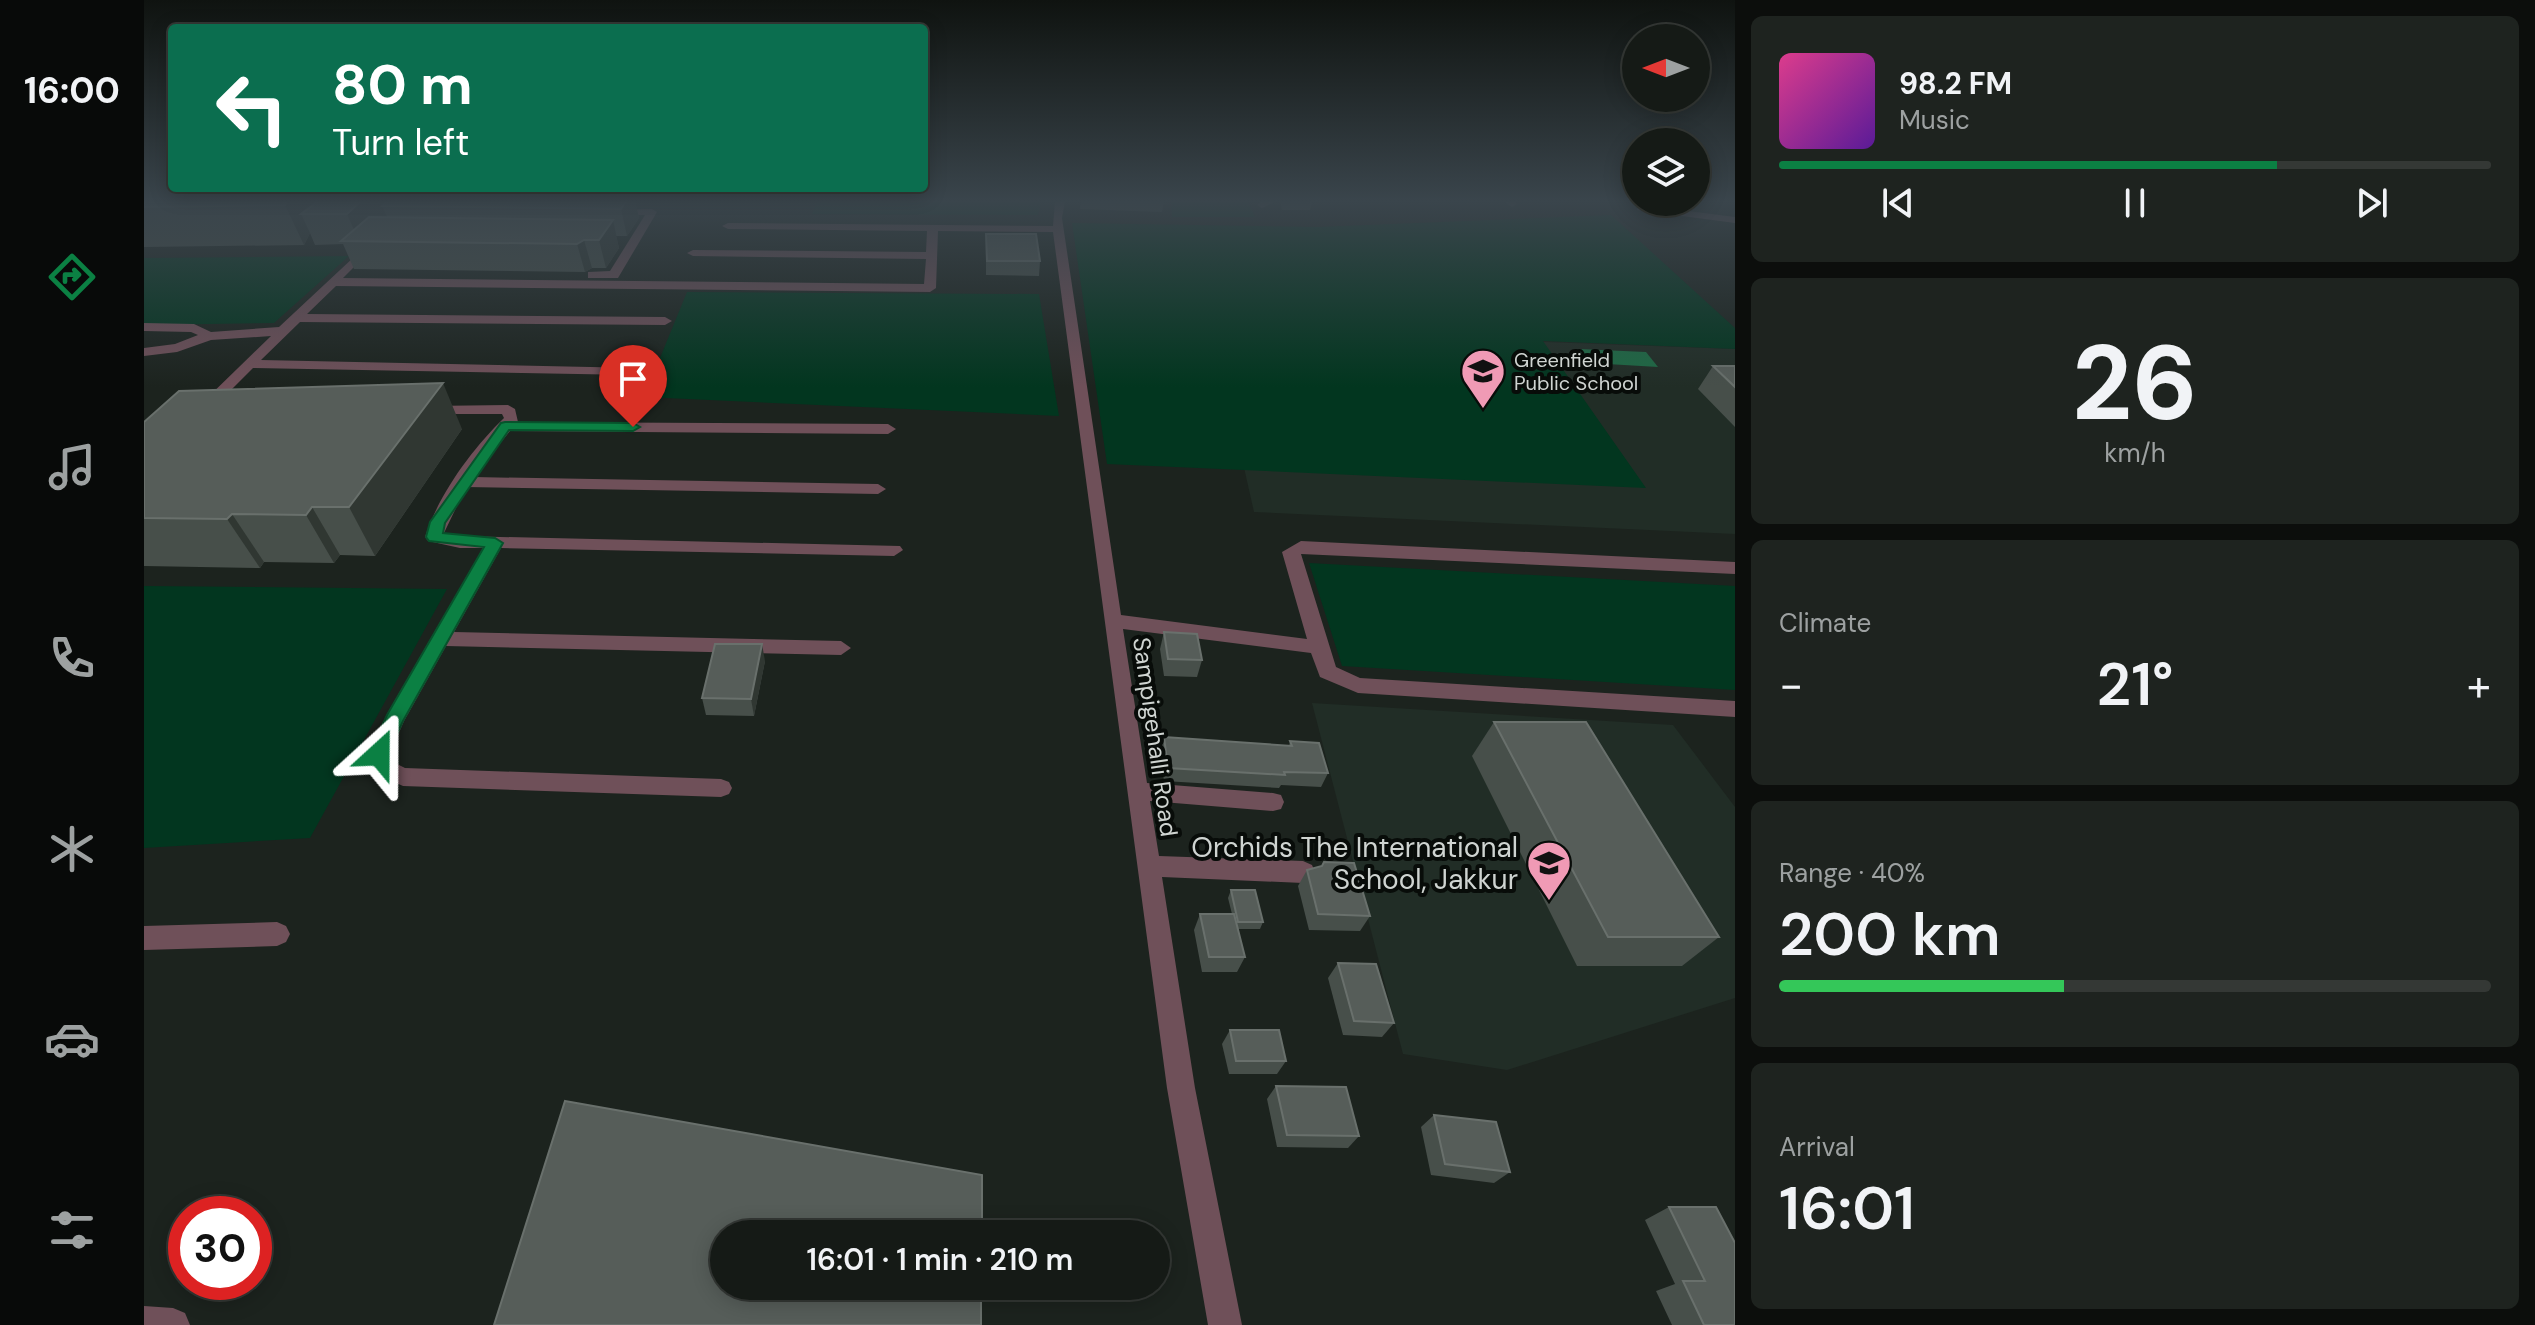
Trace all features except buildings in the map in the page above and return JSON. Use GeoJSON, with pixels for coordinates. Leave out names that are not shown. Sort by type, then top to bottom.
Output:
{"type":"FeatureCollection","features":[{"type":"Feature","properties":{"kind":"street"},"geometry":{"type":"LineString","coordinates":[[225,418],[195,419],[351,263]]}},
{"type":"Feature","properties":{"kind":"street"},"geometry":{"type":"LineString","coordinates":[[336,277],[614,275],[621,263]]}},
{"type":"Feature","properties":{"kind":"street"},"geometry":{"type":"LineString","coordinates":[[336,277],[930,288],[932,263]]}},
{"type":"Feature","properties":{"kind":"street","name":"Sampigehalli Road"},"geometry":{"type":"LineString","coordinates":[[1063,263],[1181,1088],[1225,1325]]}},
{"type":"Feature","properties":{"kind":"street"},"geometry":{"type":"LineString","coordinates":[[295,318],[665,321]]}},
{"type":"Feature","properties":{"kind":"street"},"geometry":{"type":"LineString","coordinates":[[144,327],[194,328],[209,336]]}},
{"type":"Feature","properties":{"kind":"street"},"geometry":{"type":"LineString","coordinates":[[144,352],[177,348],[209,336],[282,331]]}},
{"type":"Feature","properties":{"kind":"street"},"geometry":{"type":"LineString","coordinates":[[249,364],[633,371]]}},
{"type":"Feature","properties":{"kind":"street"},"geometry":{"type":"LineString","coordinates":[[408,411],[508,409],[512,419],[437,522],[434,537],[495,543],[894,550]]}},
{"type":"Feature","properties":{"kind":"street"},"geometry":{"type":"LineString","coordinates":[[505,426],[888,429]]}},
{"type":"Feature","properties":{"kind":"street"},"geometry":{"type":"LineString","coordinates":[[464,482],[878,489]]}},
{"type":"Feature","properties":{"kind":"street"},"geometry":{"type":"LineString","coordinates":[[495,543],[394,720],[379,754],[384,768],[403,777],[721,788]]}},
{"type":"Feature","properties":{"kind":"street"},"geometry":{"type":"LineString","coordinates":[[1735,568],[1301,547],[1291,552],[1327,672],[1358,685],[1735,709]]}},
{"type":"Feature","properties":{"kind":"street"},"geometry":{"type":"LineString","coordinates":[[1112,621],[1319,647]]}},
{"type":"Feature","properties":{"kind":"street"},"geometry":{"type":"LineString","coordinates":[[441,639],[841,648]]}},
{"type":"Feature","properties":{"kind":"street"},"geometry":{"type":"LineString","coordinates":[[1137,791],[1273,802]]}},
{"type":"Feature","properties":{"kind":"street"},"geometry":{"type":"LineString","coordinates":[[1148,866],[1303,872]]}},
{"type":"Feature","properties":{"kind":"street"},"geometry":{"type":"LineString","coordinates":[[144,938],[277,934]]}},
{"type":"Feature","properties":{"kind":"street"},"geometry":{"type":"LineString","coordinates":[[144,1323],[173,1325]]}},
{"type":"Feature","properties":{"kind":"shaded area"},"geometry":{"type":"Polygon","coordinates":[[[144,263],[341,263],[274,323],[144,325],[144,263]]]}},
{"type":"Feature","properties":{"kind":"shaded area"},"geometry":{"type":"Polygon","coordinates":[[[1078,263],[1663,263],[1735,328],[1735,349],[1543,341],[1646,488],[1107,464],[1078,263]]]}},
{"type":"Feature","properties":{"kind":"shaded area"},"geometry":{"type":"Polygon","coordinates":[[[687,292],[1039,294],[1059,416],[644,397],[687,292]]]}},
{"type":"Feature","properties":{"kind":"shaded area","name":"Greenfield Public School"},"geometry":{"type":"Polygon","coordinates":[[[1213,330],[1735,349],[1735,534],[1254,512],[1213,330]]]}},
{"type":"Feature","properties":{"kind":"shaded area"},"geometry":{"type":"Polygon","coordinates":[[[1579,349],[1646,352],[1658,367],[1590,363],[1579,349]]]}},
{"type":"Feature","properties":{"kind":"shaded area"},"geometry":{"type":"Polygon","coordinates":[[[1309,563],[1735,586],[1735,690],[1342,666],[1309,563]]]}},
{"type":"Feature","properties":{"kind":"shaded area"},"geometry":{"type":"Polygon","coordinates":[[[144,586],[447,589],[310,838],[144,848],[144,586]]]}},
{"type":"Feature","properties":{"kind":"shaded area","name":"Orchids The International School, Jakkur"},"geometry":{"type":"Polygon","coordinates":[[[1312,703],[1673,725],[1735,807],[1735,998],[1507,1070],[1403,1054],[1312,703]]]}},
{"type":"Feature","properties":{"kind":"place","name":"Greenfield Public School"},"geometry":{"type":"Point","coordinates":[1483,410]}},
{"type":"Feature","properties":{"kind":"place","name":"Orchids The International School, Jakkur"},"geometry":{"type":"Point","coordinates":[1549,902]}},
{"type":"Feature","properties":{"kind":"route"},"geometry":{"type":"LineString","coordinates":[[379,754],[394,720],[495,543],[460,542],[434,537],[437,522],[505,426],[633,427]]}}]}
